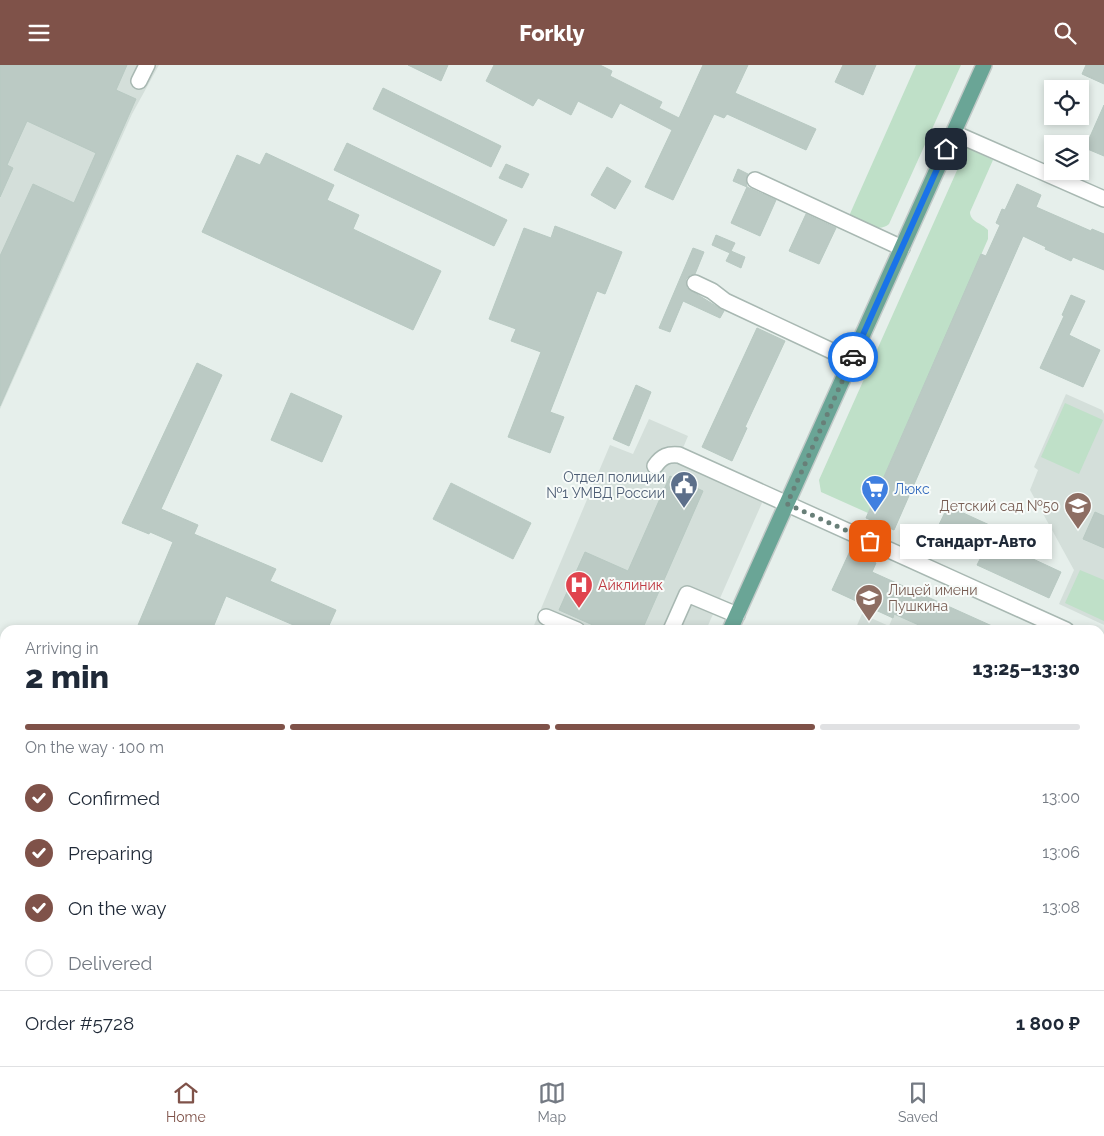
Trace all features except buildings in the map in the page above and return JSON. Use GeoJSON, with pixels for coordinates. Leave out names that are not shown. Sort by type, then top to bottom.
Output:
{"type":"FeatureCollection","features":[{"type":"Feature","properties":{"kind":"main road"},"geometry":{"type":"LineString","coordinates":[[732,625],[984,65]]}},
{"type":"Feature","properties":{"kind":"street"},"geometry":{"type":"LineString","coordinates":[[139,81],[147,65]]}},
{"type":"Feature","properties":{"kind":"street"},"geometry":{"type":"LineString","coordinates":[[954,133],[1104,199]]}},
{"type":"Feature","properties":{"kind":"street"},"geometry":{"type":"LineString","coordinates":[[755,180],[902,248]]}},
{"type":"Feature","properties":{"kind":"street"},"geometry":{"type":"LineString","coordinates":[[695,283],[712,291],[725,301],[851,360]]}},
{"type":"Feature","properties":{"kind":"street"},"geometry":{"type":"LineString","coordinates":[[655,466],[661,458],[669,454],[679,455],[1055,625]]}},
{"type":"Feature","properties":{"kind":"street"},"geometry":{"type":"LineString","coordinates":[[673,625],[688,594],[737,615]]}},
{"type":"Feature","properties":{"kind":"street"},"geometry":{"type":"LineString","coordinates":[[546,617],[565,625]]}},
{"type":"Feature","properties":{"kind":"shaded area"},"geometry":{"type":"Polygon","coordinates":[[[0,65],[159,65],[132,114],[0,409],[0,65]]]}},
{"type":"Feature","properties":{"kind":"shaded area","name":"Детский сад №50"},"geometry":{"type":"Polygon","coordinates":[[[1066,394],[1102,410],[1104,414],[1104,625],[1059,604],[1074,570],[1030,490],[1038,470],[1034,467],[1066,394]]]}},
{"type":"Feature","properties":{"kind":"shaded area"},"geometry":{"type":"Polygon","coordinates":[[[649,419],[688,436],[683,448],[769,487],[708,625],[534,625],[610,445],[633,454],[649,419]]]}},
{"type":"Feature","properties":{"kind":"shaded area"},"geometry":{"type":"Polygon","coordinates":[[[862,614],[887,625],[857,625],[862,614]]]}},
{"type":"Feature","properties":{"kind":"shaded area"},"geometry":{"type":"Polygon","coordinates":[[[894,614],[919,625],[889,625],[894,614]]]}},
{"type":"Feature","properties":{"kind":"green space"},"geometry":{"type":"Polygon","coordinates":[[[916,65],[961,65],[889,224],[885,227],[875,227],[849,216],[916,65]]]}},
{"type":"Feature","properties":{"kind":"green space"},"geometry":{"type":"Polygon","coordinates":[[[967,148],[993,160],[970,212],[974,220],[988,230],[988,239],[868,513],[821,492],[819,480],[967,148]]]}},
{"type":"Feature","properties":{"kind":"green space"},"geometry":{"type":"Polygon","coordinates":[[[1065,403],[1103,420],[1079,474],[1041,457],[1065,403]]]}},
{"type":"Feature","properties":{"kind":"green space"},"geometry":{"type":"Polygon","coordinates":[[[1080,570],[1104,580],[1104,621],[1065,603],[1080,570]]]}},
{"type":"Feature","properties":{"kind":"way so far"},"geometry":{"type":"LineString","coordinates":[[853,357],[787,504],[870,541]]}},
{"type":"Feature","properties":{"kind":"place","name":"Отдел полиции №1 УМВД России"},"geometry":{"type":"Point","coordinates":[684,509]}},
{"type":"Feature","properties":{"kind":"place","name":"Люкс"},"geometry":{"type":"Point","coordinates":[875,513]}},
{"type":"Feature","properties":{"kind":"place","name":"Детский сад №50"},"geometry":{"type":"Point","coordinates":[1078,530]}},
{"type":"Feature","properties":{"kind":"place","name":"Стандарт-Авто"},"geometry":{"type":"Point","coordinates":[870,541]}},
{"type":"Feature","properties":{"kind":"place","name":"Айклиник"},"geometry":{"type":"Point","coordinates":[579,609]}},
{"type":"Feature","properties":{"kind":"place","name":"Лицей имени Пушкина"},"geometry":{"type":"Point","coordinates":[869,622]}},
{"type":"Feature","properties":{"kind":"route"},"geometry":{"type":"LineString","coordinates":[[853,357],[946,149]]}}]}
